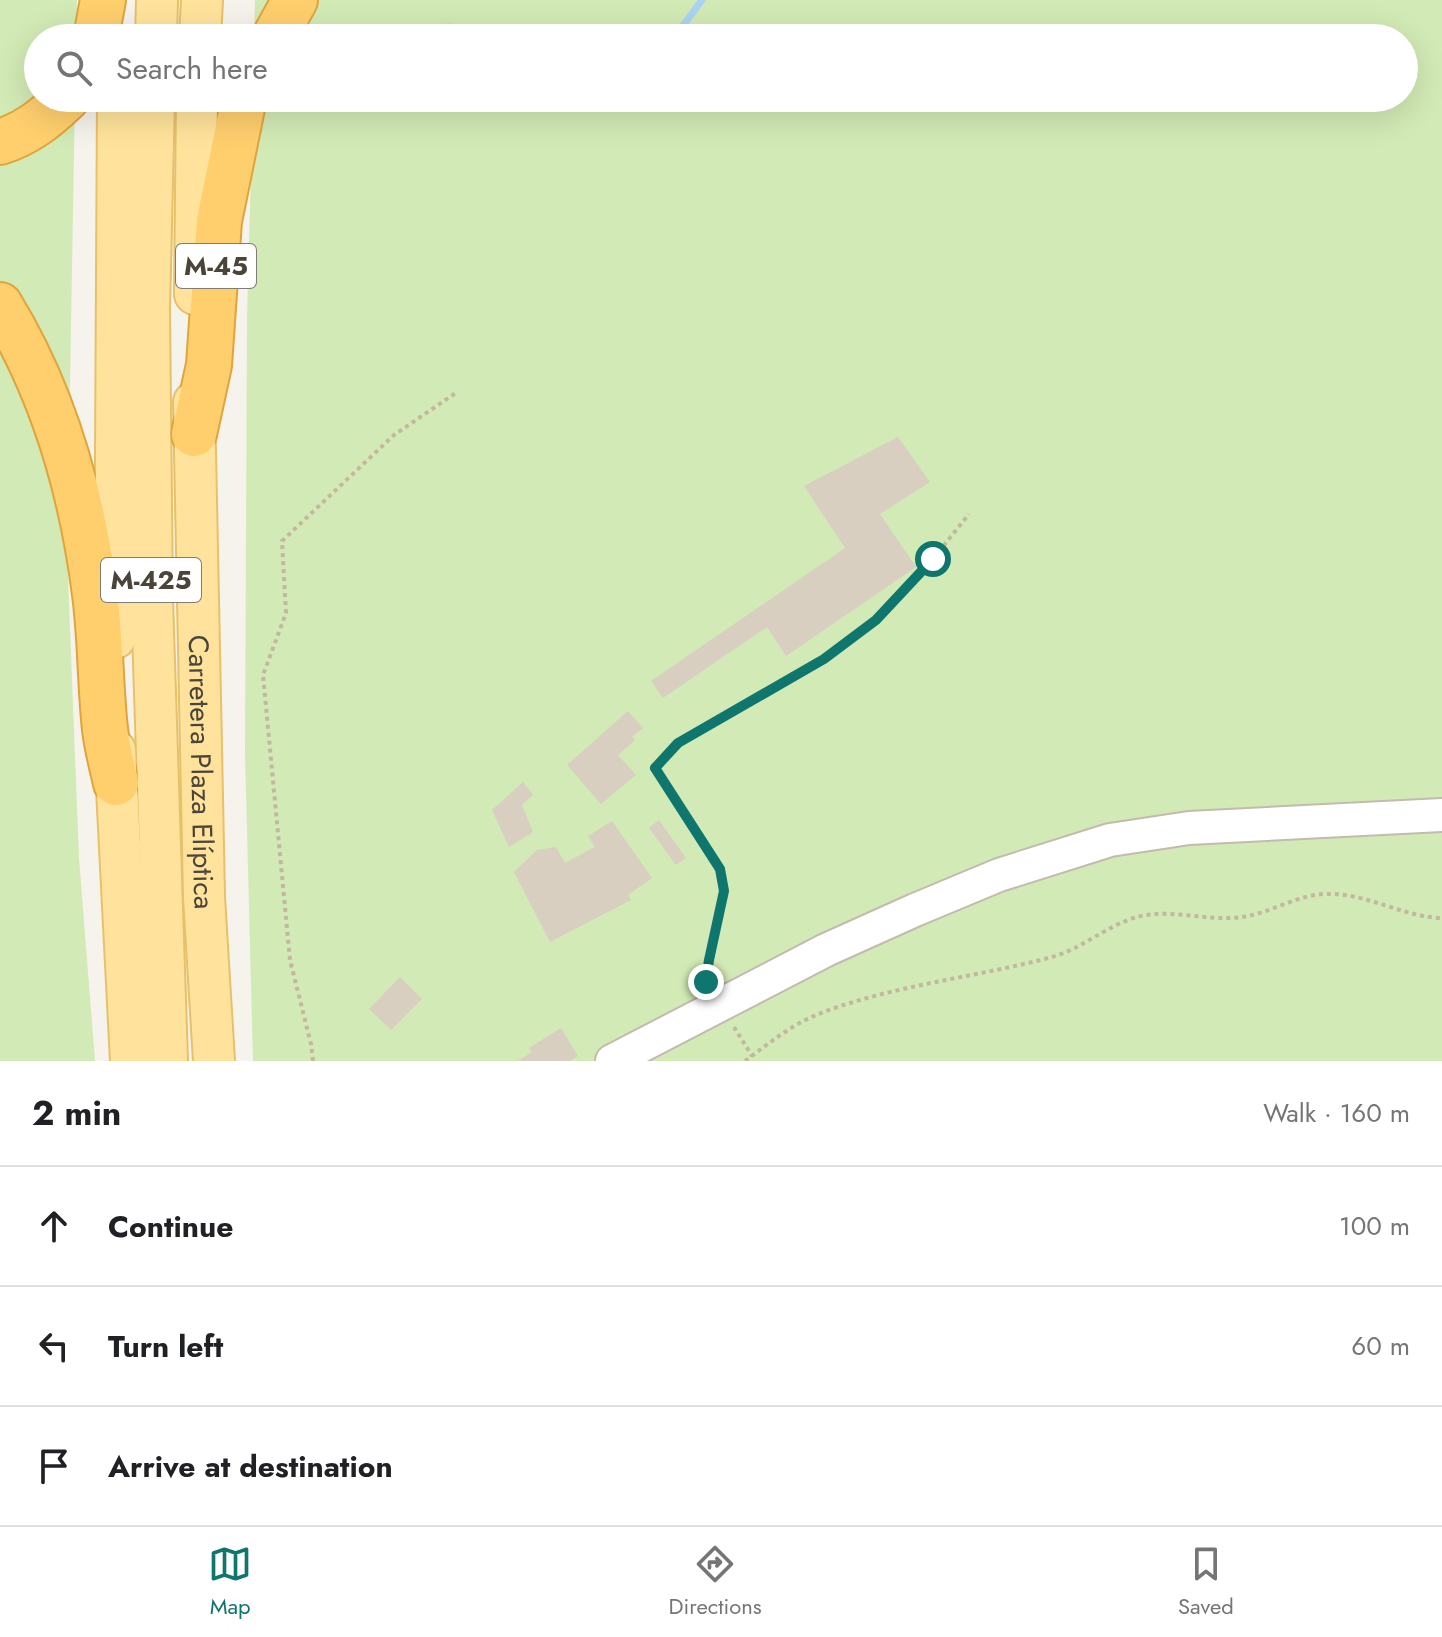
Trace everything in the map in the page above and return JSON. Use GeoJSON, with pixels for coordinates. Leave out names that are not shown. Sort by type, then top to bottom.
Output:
{"type":"FeatureCollection","features":[{"type":"Feature","properties":{"kind":"highway"},"geometry":{"type":"LineString","coordinates":[[99,24],[103,0]]}},
{"type":"Feature","properties":{"kind":"highway"},"geometry":{"type":"LineString","coordinates":[[282,24],[295,0]]}},
{"type":"Feature","properties":{"kind":"highway"},"geometry":{"type":"LineString","coordinates":[[0,142],[23,134],[52,112]]}},
{"type":"Feature","properties":{"kind":"highway","name":"M-45"},"geometry":{"type":"LineString","coordinates":[[194,434],[209,365],[219,221],[241,112]]}},
{"type":"Feature","properties":{"kind":"highway"},"geometry":{"type":"LineString","coordinates":[[0,305],[24,344],[61,434],[83,514],[95,597],[105,732],[116,783]]}},
{"type":"Feature","properties":{"kind":"main road"},"geometry":{"type":"LineString","coordinates":[[118,0],[118,24]]}},
{"type":"Feature","properties":{"kind":"main road"},"geometry":{"type":"LineString","coordinates":[[156,24],[157,0]]}},
{"type":"Feature","properties":{"kind":"main road"},"geometry":{"type":"LineString","coordinates":[[201,24],[202,0]]}},
{"type":"Feature","properties":{"kind":"main road"},"geometry":{"type":"LineString","coordinates":[[118,112],[116,783],[131,1061]]}},
{"type":"Feature","properties":{"kind":"main road","name":"Carretera Plaza Elíptica"},"geometry":{"type":"LineString","coordinates":[[154,112],[149,310],[152,600],[167,1061]]}},
{"type":"Feature","properties":{"kind":"main road","name":"Carretera Plaza Elíptica"},"geometry":{"type":"LineString","coordinates":[[197,112],[194,434],[204,897],[214,1061]]}},
{"type":"Feature","properties":{"kind":"lane"},"geometry":{"type":"LineString","coordinates":[[612,1061],[826,950],[915,910],[999,875],[1110,840],[1189,828],[1442,815]]}},
{"type":"Feature","properties":{"kind":"path"},"geometry":{"type":"LineString","coordinates":[[313,1061],[290,960],[263,675],[286,613],[282,541],[394,435],[457,392]]}},
{"type":"Feature","properties":{"kind":"path"},"geometry":{"type":"LineString","coordinates":[[706,982],[724,891],[720,869],[655,768],[678,743],[824,659],[876,620],[933,559],[969,514]]}},
{"type":"Feature","properties":{"kind":"path"},"geometry":{"type":"LineString","coordinates":[[745,1061],[780,1035],[815,1015],[872,997],[1056,956],[1111,926],[1144,916],[1179,913],[1216,919],[1247,916],[1321,894],[1357,896],[1442,918]]}},
{"type":"Feature","properties":{"kind":"green space"},"geometry":{"type":"Polygon","coordinates":[[[0,0],[77,0],[76,24],[24,24],[24,112],[75,112],[67,552],[79,858],[95,1061],[0,1061],[0,0]]]}},
{"type":"Feature","properties":{"kind":"green space"},"geometry":{"type":"Polygon","coordinates":[[[255,0],[1442,0],[1442,1061],[253,1061],[245,754],[247,318],[253,112],[1418,112],[1418,24],[254,24],[255,0]]]}},
{"type":"Feature","properties":{"kind":"building"},"geometry":{"type":"Polygon","coordinates":[[[898,437],[930,482],[880,514],[916,567],[786,656],[767,627],[663,698],[651,681],[845,548],[804,486],[898,437]]]}},
{"type":"Feature","properties":{"kind":"building"},"geometry":{"type":"Polygon","coordinates":[[[628,711],[643,728],[618,755],[636,775],[601,804],[567,765],[628,711]]]}},
{"type":"Feature","properties":{"kind":"building"},"geometry":{"type":"Polygon","coordinates":[[[523,782],[533,795],[522,805],[533,832],[509,847],[492,810],[523,782]]]}},
{"type":"Feature","properties":{"kind":"building"},"geometry":{"type":"Polygon","coordinates":[[[659,820],[686,858],[676,865],[649,828],[659,820]]]}},
{"type":"Feature","properties":{"kind":"building"},"geometry":{"type":"Polygon","coordinates":[[[612,821],[652,878],[628,895],[631,900],[550,942],[514,872],[537,850],[556,847],[565,863],[595,847],[588,836],[612,821]]]}},
{"type":"Feature","properties":{"kind":"building"},"geometry":{"type":"Polygon","coordinates":[[[400,977],[422,999],[391,1030],[369,1009],[400,977]]]}},
{"type":"Feature","properties":{"kind":"building"},"geometry":{"type":"Polygon","coordinates":[[[561,1028],[578,1056],[570,1061],[518,1061],[532,1052],[529,1048],[561,1028]]]}},
{"type":"Feature","properties":{"kind":"waterway"},"geometry":{"type":"LineString","coordinates":[[684,24],[702,0]]}},
{"type":"Feature","properties":{"kind":"route"},"geometry":{"type":"LineString","coordinates":[[706,982],[724,891],[720,869],[655,768],[678,743],[824,659],[876,620],[933,559]]}}]}
